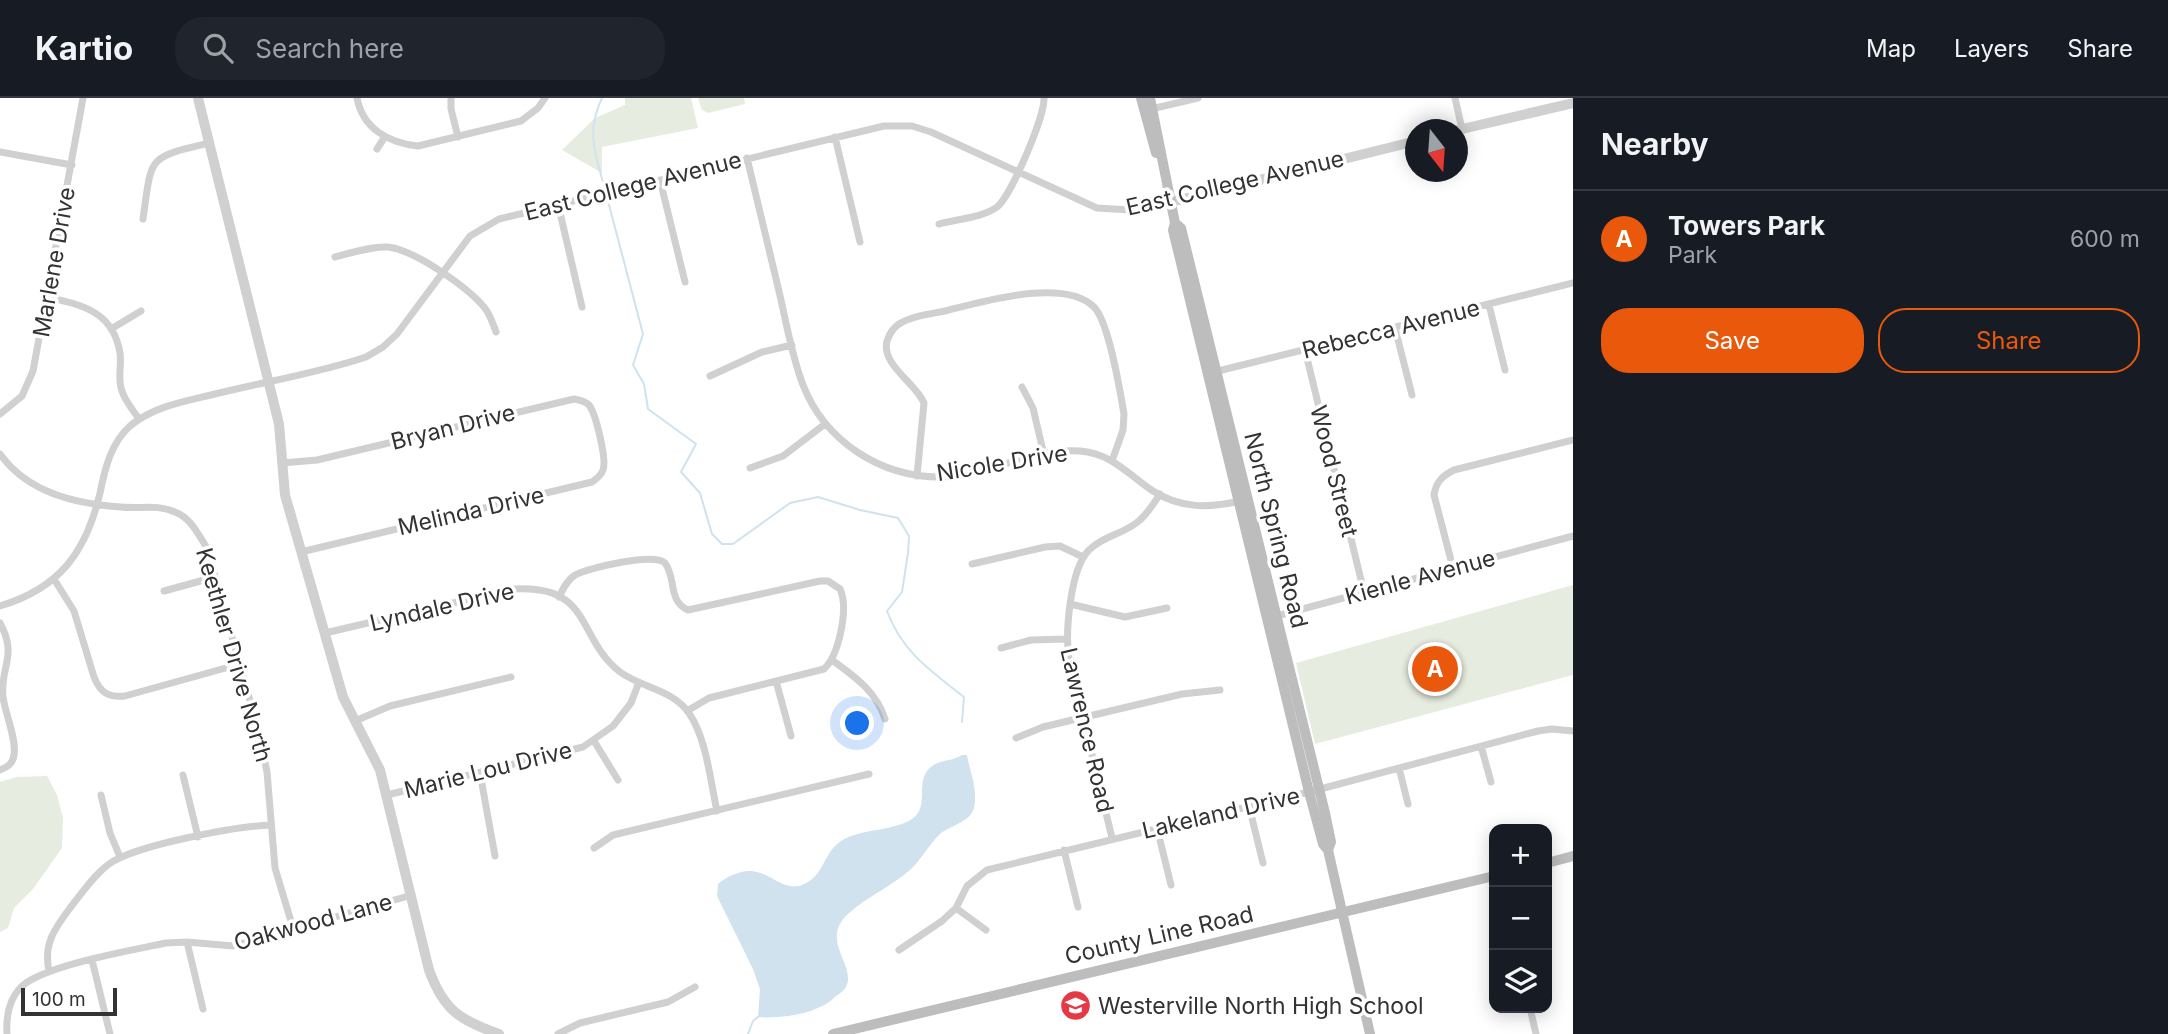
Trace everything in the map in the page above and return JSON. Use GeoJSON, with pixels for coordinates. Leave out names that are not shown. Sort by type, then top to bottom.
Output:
{"type":"FeatureCollection","features":[{"type":"Feature","properties":{"kind":"main road","name":"North Spring Road"},"geometry":{"type":"LineString","coordinates":[[1141,98],[1149,106],[1159,165],[1164,171],[1171,202],[1175,223],[1173,230],[1212,373],[1272,617],[1314,791],[1323,844],[1328,850],[1370,1034]]}},
{"type":"Feature","properties":{"kind":"main road"},"geometry":{"type":"LineString","coordinates":[[1552,862],[1573,856]]}},
{"type":"Feature","properties":{"kind":"main road","name":"County Line Road"},"geometry":{"type":"LineString","coordinates":[[833,1034],[1489,877]]}},
{"type":"Feature","properties":{"kind":"street","name":"Marlene Drive"},"geometry":{"type":"LineString","coordinates":[[0,414],[22,396],[33,372],[83,98]]}},
{"type":"Feature","properties":{"kind":"street"},"geometry":{"type":"LineString","coordinates":[[198,98],[280,433],[285,495],[343,697],[375,759],[387,795],[434,983],[448,1007],[471,1029],[499,1034]]}},
{"type":"Feature","properties":{"kind":"street"},"geometry":{"type":"LineString","coordinates":[[357,98],[362,114],[384,138],[404,145],[418,146],[520,121],[538,108],[545,98]]}},
{"type":"Feature","properties":{"kind":"street"},"geometry":{"type":"LineString","coordinates":[[451,98],[458,137]]}},
{"type":"Feature","properties":{"kind":"street"},"geometry":{"type":"LineString","coordinates":[[939,224],[983,213],[998,206],[1005,198],[1041,122],[1044,98]]}},
{"type":"Feature","properties":{"kind":"street"},"geometry":{"type":"LineString","coordinates":[[1149,106],[1198,98]]}},
{"type":"Feature","properties":{"kind":"street"},"geometry":{"type":"LineString","coordinates":[[1455,98],[1458,119]]}},
{"type":"Feature","properties":{"kind":"street"},"geometry":{"type":"LineString","coordinates":[[1468,128],[1573,103]]}},
{"type":"Feature","properties":{"kind":"street","name":"East College Avenue"},"geometry":{"type":"LineString","coordinates":[[0,606],[29,597],[54,579],[75,558],[97,503],[105,467],[113,448],[128,428],[139,419],[171,405],[358,360],[383,347],[397,334],[470,236],[499,219],[884,126],[912,126],[931,132],[1097,208],[1131,210],[1405,144]]}},
{"type":"Feature","properties":{"kind":"street"},"geometry":{"type":"LineString","coordinates":[[835,137],[860,242]]}},
{"type":"Feature","properties":{"kind":"street"},"geometry":{"type":"LineString","coordinates":[[377,149],[384,138]]}},
{"type":"Feature","properties":{"kind":"street"},"geometry":{"type":"LineString","coordinates":[[143,219],[149,174],[156,160],[170,152],[209,143]]}},
{"type":"Feature","properties":{"kind":"street"},"geometry":{"type":"LineString","coordinates":[[0,152],[72,164]]}},
{"type":"Feature","properties":{"kind":"street","name":"Nicole Drive"},"geometry":{"type":"LineString","coordinates":[[747,158],[803,384],[825,424],[841,440],[873,462],[917,475],[957,475],[1044,454],[1084,451],[1112,461],[1160,494],[1180,503],[1216,506],[1243,499]]}},
{"type":"Feature","properties":{"kind":"street"},"geometry":{"type":"LineString","coordinates":[[660,180],[685,282]]}},
{"type":"Feature","properties":{"kind":"street"},"geometry":{"type":"LineString","coordinates":[[558,204],[582,307]]}},
{"type":"Feature","properties":{"kind":"street"},"geometry":{"type":"LineString","coordinates":[[335,257],[384,247],[419,257],[472,295],[487,310],[496,332]]}},
{"type":"Feature","properties":{"kind":"street","name":"Rebecca Avenue"},"geometry":{"type":"LineString","coordinates":[[1212,373],[1573,283]]}},
{"type":"Feature","properties":{"kind":"street"},"geometry":{"type":"LineString","coordinates":[[917,475],[924,403],[888,355],[886,343],[893,328],[910,319],[1013,295],[1063,294],[1084,299],[1100,314],[1124,414],[1123,430],[1112,461]]}},
{"type":"Feature","properties":{"kind":"street"},"geometry":{"type":"LineString","coordinates":[[47,297],[93,310],[111,329],[120,353],[121,390],[139,419]]}},
{"type":"Feature","properties":{"kind":"street"},"geometry":{"type":"LineString","coordinates":[[1489,305],[1505,370]]}},
{"type":"Feature","properties":{"kind":"street"},"geometry":{"type":"LineString","coordinates":[[111,329],[141,311]]}},
{"type":"Feature","properties":{"kind":"street"},"geometry":{"type":"LineString","coordinates":[[1395,327],[1412,395]]}},
{"type":"Feature","properties":{"kind":"street"},"geometry":{"type":"LineString","coordinates":[[710,376],[762,352],[792,345]]}},
{"type":"Feature","properties":{"kind":"street","name":"Wood Street"},"geometry":{"type":"LineString","coordinates":[[1305,350],[1364,592]]}},
{"type":"Feature","properties":{"kind":"street"},"geometry":{"type":"LineString","coordinates":[[1022,387],[1033,408],[1044,454]]}},
{"type":"Feature","properties":{"kind":"street","name":"Bryan Drive"},"geometry":{"type":"LineString","coordinates":[[282,463],[317,460],[574,399],[589,406],[599,438]]}},
{"type":"Feature","properties":{"kind":"street"},"geometry":{"type":"LineString","coordinates":[[750,468],[783,456],[825,424]]}},
{"type":"Feature","properties":{"kind":"street","name":"Melinda Drive"},"geometry":{"type":"LineString","coordinates":[[301,552],[592,482],[605,466],[599,438]]}},
{"type":"Feature","properties":{"kind":"street"},"geometry":{"type":"LineString","coordinates":[[1453,568],[1434,495],[1436,485],[1443,475],[1573,440]]}},
{"type":"Feature","properties":{"kind":"street","name":"Keethler Drive North"},"geometry":{"type":"LineString","coordinates":[[0,454],[16,472],[55,495],[120,508],[160,507],[177,512],[191,522],[207,548],[258,729],[267,772],[275,868],[293,928]]}},
{"type":"Feature","properties":{"kind":"street"},"geometry":{"type":"LineString","coordinates":[[972,564],[1059,546],[1083,557],[1106,537],[1140,520],[1160,494]]}},
{"type":"Feature","properties":{"kind":"street","name":"Kienle Avenue"},"geometry":{"type":"LineString","coordinates":[[1272,617],[1573,536]]}},
{"type":"Feature","properties":{"kind":"street","name":"Lawrence Road"},"geometry":{"type":"LineString","coordinates":[[1083,557],[1070,604],[1066,639],[1112,838]]}},
{"type":"Feature","properties":{"kind":"street"},"geometry":{"type":"LineString","coordinates":[[687,711],[709,698],[824,669],[832,660],[845,606],[840,589],[828,581],[688,610],[680,606],[675,599],[664,563],[658,558],[640,559],[574,576],[559,597],[568,601],[581,614],[614,667],[674,697],[687,711],[701,741],[718,811]]}},
{"type":"Feature","properties":{"kind":"street"},"geometry":{"type":"LineString","coordinates":[[164,591],[215,577]]}},
{"type":"Feature","properties":{"kind":"street"},"geometry":{"type":"LineString","coordinates":[[54,579],[74,611],[94,677],[98,687],[106,694],[125,696],[240,664]]}},
{"type":"Feature","properties":{"kind":"street","name":"Lyndale Drive"},"geometry":{"type":"LineString","coordinates":[[325,633],[513,589],[550,592],[559,597]]}},
{"type":"Feature","properties":{"kind":"street"},"geometry":{"type":"LineString","coordinates":[[1070,604],[1125,617],[1167,608]]}},
{"type":"Feature","properties":{"kind":"street"},"geometry":{"type":"LineString","coordinates":[[0,623],[8,636],[2,694],[15,752],[10,764],[0,770]]}},
{"type":"Feature","properties":{"kind":"street"},"geometry":{"type":"LineString","coordinates":[[1001,648],[1031,640],[1066,639]]}},
{"type":"Feature","properties":{"kind":"street"},"geometry":{"type":"LineString","coordinates":[[832,660],[869,689],[885,719]]}},
{"type":"Feature","properties":{"kind":"street"},"geometry":{"type":"LineString","coordinates":[[355,721],[390,706],[511,677]]}},
{"type":"Feature","properties":{"kind":"street","name":"Marie Lou Drive"},"geometry":{"type":"LineString","coordinates":[[387,795],[562,754],[594,741],[613,726],[631,703],[639,681]]}},
{"type":"Feature","properties":{"kind":"street"},"geometry":{"type":"LineString","coordinates":[[776,681],[790,736]]}},
{"type":"Feature","properties":{"kind":"street"},"geometry":{"type":"LineString","coordinates":[[1016,738],[1033,730],[1182,694],[1220,690]]}},
{"type":"Feature","properties":{"kind":"street","name":"Lakeland Drive"},"geometry":{"type":"LineString","coordinates":[[899,950],[942,921],[956,908],[967,886],[987,870],[1314,791],[1545,730],[1573,731]]}},
{"type":"Feature","properties":{"kind":"street"},"geometry":{"type":"LineString","coordinates":[[594,741],[618,780]]}},
{"type":"Feature","properties":{"kind":"street"},"geometry":{"type":"LineString","coordinates":[[1481,746],[1491,782]]}},
{"type":"Feature","properties":{"kind":"street"},"geometry":{"type":"LineString","coordinates":[[1399,768],[1408,804]]}},
{"type":"Feature","properties":{"kind":"street"},"geometry":{"type":"LineString","coordinates":[[480,773],[495,856]]}},
{"type":"Feature","properties":{"kind":"street"},"geometry":{"type":"LineString","coordinates":[[594,848],[613,835],[869,774]]}},
{"type":"Feature","properties":{"kind":"street"},"geometry":{"type":"LineString","coordinates":[[183,775],[198,837]]}},
{"type":"Feature","properties":{"kind":"street"},"geometry":{"type":"LineString","coordinates":[[101,795],[110,833],[120,857]]}},
{"type":"Feature","properties":{"kind":"street"},"geometry":{"type":"LineString","coordinates":[[1249,806],[1263,863]]}},
{"type":"Feature","properties":{"kind":"street"},"geometry":{"type":"LineString","coordinates":[[49,971],[47,945],[56,927],[99,872],[120,857],[198,837],[271,825]]}},
{"type":"Feature","properties":{"kind":"street"},"geometry":{"type":"LineString","coordinates":[[1157,828],[1171,885]]}},
{"type":"Feature","properties":{"kind":"street"},"geometry":{"type":"LineString","coordinates":[[1064,850],[1078,907]]}},
{"type":"Feature","properties":{"kind":"street","name":"Oakwood Lane"},"geometry":{"type":"LineString","coordinates":[[7,1034],[7,1012],[18,989],[38,974],[166,943],[233,946],[412,895]]}},
{"type":"Feature","properties":{"kind":"street"},"geometry":{"type":"LineString","coordinates":[[956,908],[986,930]]}},
{"type":"Feature","properties":{"kind":"street"},"geometry":{"type":"LineString","coordinates":[[187,942],[203,1009]]}},
{"type":"Feature","properties":{"kind":"street"},"geometry":{"type":"LineString","coordinates":[[92,960],[110,1034]]}},
{"type":"Feature","properties":{"kind":"street"},"geometry":{"type":"LineString","coordinates":[[558,1034],[580,1023],[668,1002],[695,988]]}},
{"type":"Feature","properties":{"kind":"street"},"geometry":{"type":"LineString","coordinates":[[1531,1013],[1536,1034]]}},
{"type":"Feature","properties":{"kind":"shaded area"},"geometry":{"type":"Polygon","coordinates":[[[625,98],[691,98],[698,128],[602,147],[602,173],[562,150],[595,118],[625,105],[625,98]]]}},
{"type":"Feature","properties":{"kind":"shaded area"},"geometry":{"type":"Polygon","coordinates":[[[698,98],[744,98],[745,104],[708,113],[702,110],[698,98]]]}},
{"type":"Feature","properties":{"kind":"shaded area"},"geometry":{"type":"Polygon","coordinates":[[[1573,585],[1573,675],[1315,744],[1296,663],[1573,585]]]}},
{"type":"Feature","properties":{"kind":"shaded area"},"geometry":{"type":"Polygon","coordinates":[[[47,776],[57,795],[63,818],[62,848],[33,889],[14,908],[8,928],[0,932],[0,782],[16,777],[47,776]]]}},
{"type":"Feature","properties":{"kind":"water"},"geometry":{"type":"Polygon","coordinates":[[[967,755],[974,788],[972,813],[941,833],[910,870],[856,907],[840,923],[837,942],[847,970],[845,988],[827,1003],[808,1012],[758,1017],[760,989],[717,896],[718,884],[731,876],[752,871],[790,886],[802,885],[815,876],[830,852],[841,841],[912,819],[920,808],[926,772],[935,764],[967,755]]]}},
{"type":"Feature","properties":{"kind":"waterway"},"geometry":{"type":"LineString","coordinates":[[602,98],[593,132],[604,186]]}},
{"type":"Feature","properties":{"kind":"waterway"},"geometry":{"type":"LineString","coordinates":[[608,201],[643,334],[633,365],[644,384],[648,409],[696,444],[681,472],[700,493],[712,534],[722,544],[733,544],[790,503],[818,497],[898,518],[909,536],[908,553],[902,592],[887,611],[909,649],[964,697],[962,722]]}},
{"type":"Feature","properties":{"kind":"waterway"},"geometry":{"type":"LineString","coordinates":[[748,1034],[753,1021],[758,1017]]}},
{"type":"Feature","properties":{"kind":"place","name":"Towers Park"},"geometry":{"type":"Point","coordinates":[1435,669]}},
{"type":"Feature","properties":{"kind":"place","name":"Westerville North High School"},"geometry":{"type":"Point","coordinates":[1075,1006]}}]}
